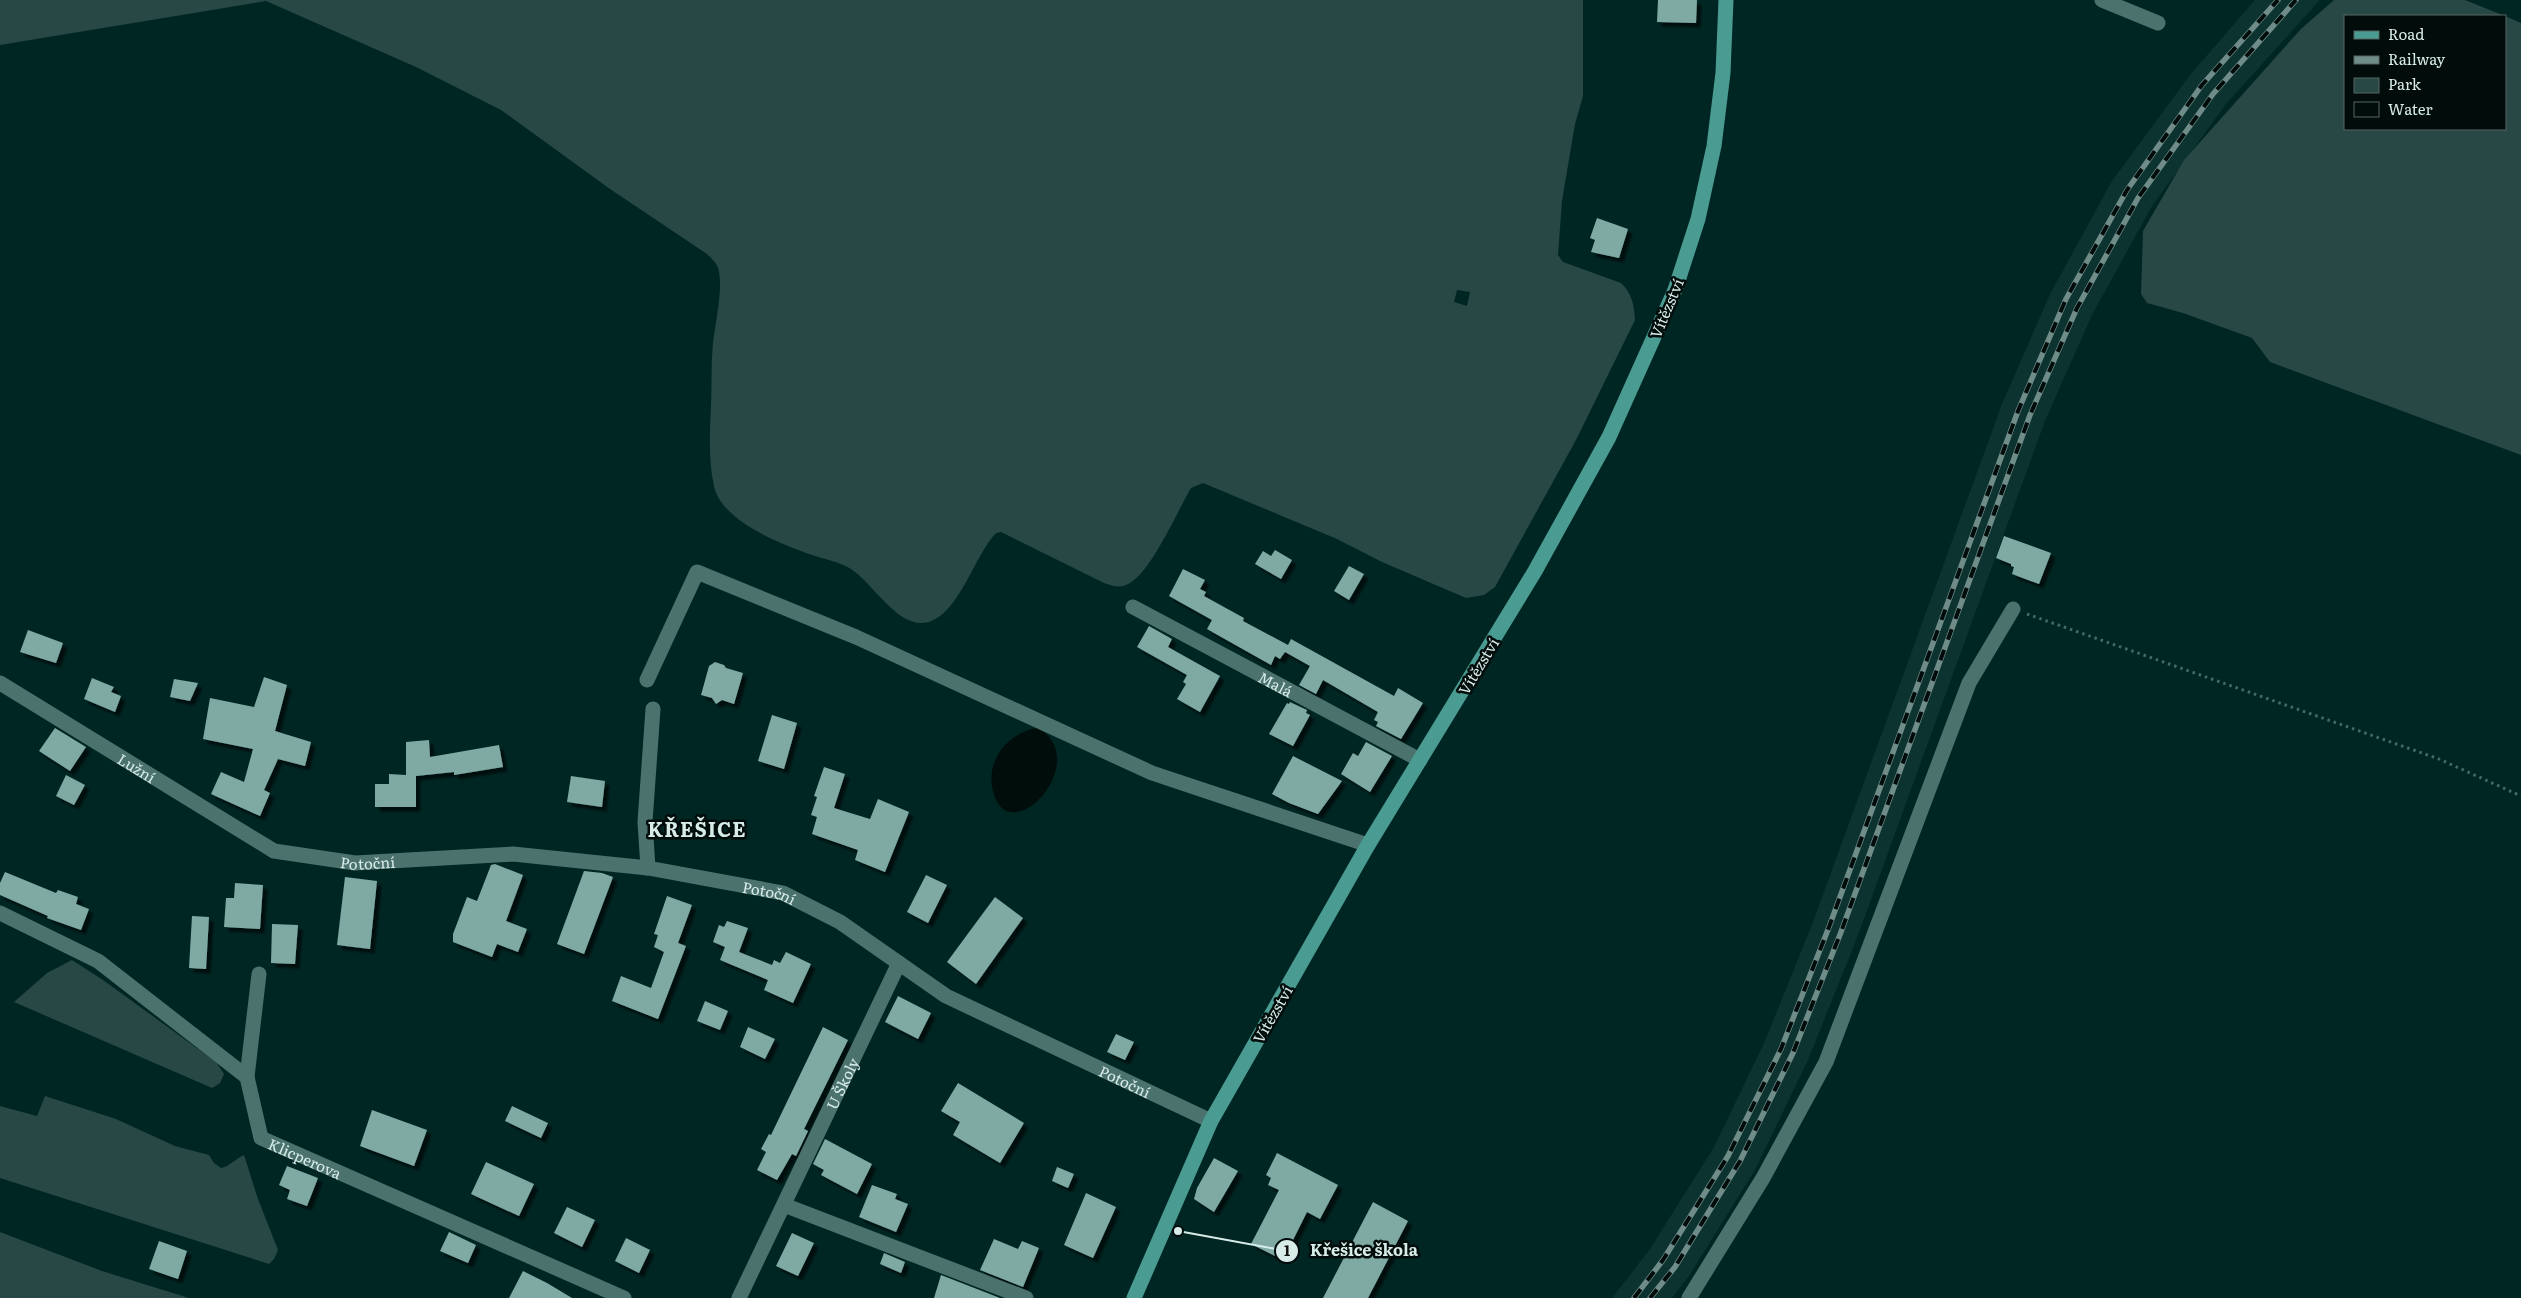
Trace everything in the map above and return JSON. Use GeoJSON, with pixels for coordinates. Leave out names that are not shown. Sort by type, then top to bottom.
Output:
{"type":"FeatureCollection","features":[{"type":"Feature","properties":{"kind":"main road","name":"Vítězství"},"geometry":{"type":"LineString","coordinates":[[1134,1298],[1211,1121],[1368,845],[1535,571],[1610,437],[1676,290],[1698,220],[1714,146],[1723,73],[1726,0]]}},
{"type":"Feature","properties":{"kind":"street"},"geometry":{"type":"LineString","coordinates":[[2102,0],[2158,22]]}},
{"type":"Feature","properties":{"kind":"street"},"geometry":{"type":"LineString","coordinates":[[647,680],[697,572],[856,637],[1152,773],[1368,845]]}},
{"type":"Feature","properties":{"kind":"street","name":"Malá"},"geometry":{"type":"LineString","coordinates":[[1133,608],[1420,760]]}},
{"type":"Feature","properties":{"kind":"street"},"geometry":{"type":"LineString","coordinates":[[1690,1298],[1763,1178],[1826,1062],[1969,683],[2013,609]]}},
{"type":"Feature","properties":{"kind":"street","name":"Lužní"},"geometry":{"type":"LineString","coordinates":[[0,683],[274,851]]}},
{"type":"Feature","properties":{"kind":"street"},"geometry":{"type":"LineString","coordinates":[[648,868],[645,822],[653,709]]}},
{"type":"Feature","properties":{"kind":"street","name":"Potoční"},"geometry":{"type":"LineString","coordinates":[[274,851],[355,863],[513,854],[648,868],[783,893],[840,922],[946,996],[1211,1121]]}},
{"type":"Feature","properties":{"kind":"street"},"geometry":{"type":"LineString","coordinates":[[0,913],[98,961],[247,1077]]}},
{"type":"Feature","properties":{"kind":"street","name":"U Školy"},"geometry":{"type":"LineString","coordinates":[[739,1298],[899,963]]}},
{"type":"Feature","properties":{"kind":"street"},"geometry":{"type":"LineString","coordinates":[[247,1077],[259,974]]}},
{"type":"Feature","properties":{"kind":"street","name":"Klicperova"},"geometry":{"type":"LineString","coordinates":[[247,1077],[261,1138],[624,1298]]}},
{"type":"Feature","properties":{"kind":"street"},"geometry":{"type":"LineString","coordinates":[[784,1205],[1026,1298]]}},
{"type":"Feature","properties":{"kind":"path"},"geometry":{"type":"LineString","coordinates":[[2013,609],[2439,759],[2521,796]]}},
{"type":"Feature","properties":{"kind":"shaded area"},"geometry":{"type":"Polygon","coordinates":[[[2255,0],[2320,0],[2226,104],[2152,206],[2092,315],[2045,421],[1857,938],[1808,1060],[1755,1170],[1689,1276],[1672,1298],[1612,1298],[1650,1249],[1714,1147],[1765,1041],[1813,922],[2002,404],[2050,294],[2112,181],[2190,75],[2255,0]]]}},
{"type":"Feature","properties":{"kind":"green space"},"geometry":{"type":"Polygon","coordinates":[[[0,0],[1583,0],[1583,96],[1575,124],[1562,201],[1558,255],[1563,262],[1621,283],[1628,291],[1632,300],[1635,320],[1576,440],[1495,587],[1484,595],[1466,598],[1382,562],[1337,539],[1203,483],[1191,488],[1155,554],[1138,576],[1127,585],[1117,586],[1104,583],[1001,532],[996,533],[988,543],[958,596],[949,607],[940,616],[929,622],[918,623],[897,613],[851,569],[769,538],[740,520],[719,499],[714,486],[710,456],[712,351],[720,285],[720,276],[716,264],[707,254],[610,189],[501,110],[416,67],[266,1],[0,45],[0,0]],[[1457,290],[1454,302],[1467,306],[1470,292],[1457,290]]]}},
{"type":"Feature","properties":{"kind":"green space"},"geometry":{"type":"Polygon","coordinates":[[[2334,0],[2465,0],[2502,15],[2344,15],[2344,130],[2506,130],[2506,16],[2521,23],[2521,455],[2270,362],[2252,338],[2183,313],[2147,303],[2141,294],[2143,231],[2184,160],[2301,29],[2334,0]]]}},
{"type":"Feature","properties":{"kind":"green space"},"geometry":{"type":"Polygon","coordinates":[[[72,960],[103,980],[216,1062],[224,1074],[220,1083],[212,1088],[14,1002],[47,973],[72,960]]]}},
{"type":"Feature","properties":{"kind":"green space"},"geometry":{"type":"Polygon","coordinates":[[[45,1096],[116,1119],[175,1146],[209,1155],[214,1163],[221,1168],[244,1155],[258,1199],[278,1250],[274,1259],[269,1264],[0,1178],[0,1106],[37,1116],[45,1096]]]}},
{"type":"Feature","properties":{"kind":"green space"},"geometry":{"type":"Polygon","coordinates":[[[0,1232],[102,1271],[189,1298],[0,1298],[0,1232]]]}},
{"type":"Feature","properties":{"kind":"water"},"geometry":{"type":"Polygon","coordinates":[[[1038,728],[1053,743],[1057,761],[1053,779],[1042,796],[1029,807],[1014,812],[1002,808],[993,791],[991,780],[992,769],[996,759],[1008,742],[1017,735],[1038,728]]]}},
{"type":"Feature","properties":{"kind":"building"},"geometry":{"type":"Polygon","coordinates":[[[1658,0],[1697,0],[1696,23],[1657,22],[1658,0]]]}},
{"type":"Feature","properties":{"kind":"building"},"geometry":{"type":"Polygon","coordinates":[[[1597,218],[1628,229],[1619,258],[1591,252],[1595,240],[1590,238],[1597,218]]]}},
{"type":"Feature","properties":{"kind":"building"},"geometry":{"type":"Polygon","coordinates":[[[2004,536],[2051,553],[2039,584],[2012,574],[2014,567],[2011,564],[1996,558],[2004,536]]]}},
{"type":"Feature","properties":{"kind":"building"},"geometry":{"type":"Polygon","coordinates":[[[1275,550],[1292,560],[1281,579],[1255,564],[1263,551],[1271,556],[1275,550]]]}},
{"type":"Feature","properties":{"kind":"building"},"geometry":{"type":"Polygon","coordinates":[[[1349,566],[1364,574],[1349,600],[1334,591],[1349,566]]]}},
{"type":"Feature","properties":{"kind":"building"},"geometry":{"type":"Polygon","coordinates":[[[1183,569],[1205,580],[1200,589],[1206,592],[1204,596],[1244,618],[1243,621],[1288,645],[1291,639],[1394,696],[1398,688],[1423,703],[1401,739],[1376,726],[1378,722],[1374,720],[1378,712],[1323,680],[1316,694],[1299,685],[1310,666],[1285,652],[1280,659],[1275,656],[1271,665],[1207,629],[1212,620],[1169,596],[1183,569]]]}},
{"type":"Feature","properties":{"kind":"building"},"geometry":{"type":"Polygon","coordinates":[[[1149,626],[1172,639],[1168,647],[1220,676],[1200,712],[1177,699],[1186,684],[1183,682],[1187,675],[1137,647],[1149,626]]]}},
{"type":"Feature","properties":{"kind":"building"},"geometry":{"type":"Polygon","coordinates":[[[28,630],[63,643],[56,663],[20,652],[28,630]]]}},
{"type":"Feature","properties":{"kind":"building"},"geometry":{"type":"Polygon","coordinates":[[[715,662],[724,665],[726,668],[743,673],[734,704],[722,700],[716,704],[712,698],[701,695],[709,666],[715,662]]]}},
{"type":"Feature","properties":{"kind":"building"},"geometry":{"type":"Polygon","coordinates":[[[264,677],[287,685],[275,731],[311,742],[305,766],[278,759],[264,790],[270,793],[260,816],[211,794],[221,772],[244,782],[253,749],[203,739],[210,698],[254,707],[264,677]]]}},
{"type":"Feature","properties":{"kind":"building"},"geometry":{"type":"Polygon","coordinates":[[[92,678],[114,687],[111,692],[121,696],[115,712],[84,699],[92,678]]]}},
{"type":"Feature","properties":{"kind":"building"},"geometry":{"type":"Polygon","coordinates":[[[174,679],[198,683],[190,701],[170,697],[174,679]]]}},
{"type":"Feature","properties":{"kind":"building"},"geometry":{"type":"Polygon","coordinates":[[[1290,702],[1307,710],[1306,713],[1310,715],[1293,746],[1269,734],[1287,703],[1289,704],[1290,702]]]}},
{"type":"Feature","properties":{"kind":"building"},"geometry":{"type":"Polygon","coordinates":[[[772,715],[797,723],[784,769],[758,761],[772,715]]]}},
{"type":"Feature","properties":{"kind":"building"},"geometry":{"type":"Polygon","coordinates":[[[55,728],[86,747],[70,771],[39,751],[55,728]]]}},
{"type":"Feature","properties":{"kind":"building"},"geometry":{"type":"Polygon","coordinates":[[[429,740],[430,757],[499,745],[503,767],[454,775],[454,772],[416,776],[416,807],[375,807],[375,784],[389,784],[389,774],[406,775],[406,742],[429,740]]]}},
{"type":"Feature","properties":{"kind":"building"},"geometry":{"type":"Polygon","coordinates":[[[1366,742],[1392,756],[1370,792],[1341,774],[1353,753],[1358,756],[1366,742]]]}},
{"type":"Feature","properties":{"kind":"building"},"geometry":{"type":"Polygon","coordinates":[[[1293,756],[1342,781],[1318,814],[1272,794],[1293,756]]]}},
{"type":"Feature","properties":{"kind":"building"},"geometry":{"type":"Polygon","coordinates":[[[824,767],[845,774],[834,808],[870,819],[878,799],[909,812],[885,872],[855,860],[858,850],[812,834],[817,817],[811,815],[817,797],[814,796],[824,767]]]}},
{"type":"Feature","properties":{"kind":"building"},"geometry":{"type":"Polygon","coordinates":[[[66,775],[85,785],[74,805],[56,796],[66,775]]]}},
{"type":"Feature","properties":{"kind":"building"},"geometry":{"type":"Polygon","coordinates":[[[571,776],[605,781],[602,807],[567,802],[571,776]]]}},
{"type":"Feature","properties":{"kind":"building"},"geometry":{"type":"Polygon","coordinates":[[[495,864],[523,875],[506,921],[527,929],[518,952],[497,944],[492,957],[453,942],[453,934],[467,897],[477,901],[491,865],[495,864]]]}},
{"type":"Feature","properties":{"kind":"building"},"geometry":{"type":"Polygon","coordinates":[[[584,871],[602,873],[613,877],[584,954],[557,944],[584,871]]]}},
{"type":"Feature","properties":{"kind":"building"},"geometry":{"type":"Polygon","coordinates":[[[5,872],[56,893],[58,890],[78,897],[76,904],[89,909],[81,930],[47,918],[48,916],[0,895],[0,883],[5,872]]]}},
{"type":"Feature","properties":{"kind":"building"},"geometry":{"type":"Polygon","coordinates":[[[926,875],[947,885],[928,923],[907,912],[926,875]]]}},
{"type":"Feature","properties":{"kind":"building"},"geometry":{"type":"Polygon","coordinates":[[[345,877],[377,881],[370,949],[337,945],[345,877]]]}},
{"type":"Feature","properties":{"kind":"building"},"geometry":{"type":"Polygon","coordinates":[[[235,883],[263,885],[260,929],[224,927],[226,898],[234,898],[235,883]]]}},
{"type":"Feature","properties":{"kind":"building"},"geometry":{"type":"Polygon","coordinates":[[[667,896],[692,905],[678,943],[686,946],[658,1019],[612,1001],[621,976],[651,988],[664,952],[654,947],[658,935],[654,934],[667,896]]]}},
{"type":"Feature","properties":{"kind":"building"},"geometry":{"type":"Polygon","coordinates":[[[995,897],[1023,918],[976,984],[947,962],[995,897]]]}},
{"type":"Feature","properties":{"kind":"building"},"geometry":{"type":"Polygon","coordinates":[[[192,916],[209,917],[206,969],[189,968],[192,916]]]}},
{"type":"Feature","properties":{"kind":"building"},"geometry":{"type":"Polygon","coordinates":[[[727,921],[748,928],[739,952],[772,965],[774,960],[780,963],[786,952],[811,964],[793,1003],[764,990],[768,980],[720,960],[725,947],[713,942],[719,925],[724,927],[727,921]]]}},
{"type":"Feature","properties":{"kind":"building"},"geometry":{"type":"Polygon","coordinates":[[[272,924],[298,925],[295,964],[271,963],[272,924]]]}},
{"type":"Feature","properties":{"kind":"building"},"geometry":{"type":"Polygon","coordinates":[[[898,996],[931,1013],[918,1039],[885,1022],[898,996]]]}},
{"type":"Feature","properties":{"kind":"building"},"geometry":{"type":"Polygon","coordinates":[[[705,1001],[728,1011],[720,1030],[697,1021],[705,1001]]]}},
{"type":"Feature","properties":{"kind":"building"},"geometry":{"type":"Polygon","coordinates":[[[748,1027],[775,1039],[765,1059],[740,1047],[748,1027]]]}},
{"type":"Feature","properties":{"kind":"building"},"geometry":{"type":"Polygon","coordinates":[[[823,1027],[848,1040],[804,1129],[808,1131],[796,1156],[792,1154],[777,1180],[757,1170],[766,1152],[761,1149],[769,1134],[771,1135],[823,1027]]]}},
{"type":"Feature","properties":{"kind":"building"},"geometry":{"type":"Polygon","coordinates":[[[1116,1034],[1134,1042],[1125,1060],[1107,1052],[1116,1034]]]}},
{"type":"Feature","properties":{"kind":"building"},"geometry":{"type":"Polygon","coordinates":[[[958,1083],[1024,1123],[1000,1163],[953,1135],[960,1122],[941,1111],[958,1083]]]}},
{"type":"Feature","properties":{"kind":"building"},"geometry":{"type":"Polygon","coordinates":[[[512,1106],[548,1123],[541,1138],[505,1121],[512,1106]]]}},
{"type":"Feature","properties":{"kind":"building"},"geometry":{"type":"Polygon","coordinates":[[[372,1110],[427,1130],[414,1166],[360,1146],[372,1110]]]}},
{"type":"Feature","properties":{"kind":"building"},"geometry":{"type":"Polygon","coordinates":[[[825,1139],[872,1164],[857,1194],[821,1175],[824,1170],[813,1164],[825,1139]]]}},
{"type":"Feature","properties":{"kind":"building"},"geometry":{"type":"Polygon","coordinates":[[[1277,1153],[1338,1185],[1320,1219],[1307,1212],[1283,1260],[1251,1244],[1279,1190],[1268,1185],[1271,1178],[1266,1175],[1277,1153]]]}},
{"type":"Feature","properties":{"kind":"building"},"geometry":{"type":"Polygon","coordinates":[[[1214,1158],[1238,1171],[1214,1212],[1194,1199],[1197,1188],[1214,1158]]]}},
{"type":"Feature","properties":{"kind":"building"},"geometry":{"type":"Polygon","coordinates":[[[486,1162],[534,1184],[519,1216],[471,1194],[486,1162]]]}},
{"type":"Feature","properties":{"kind":"building"},"geometry":{"type":"Polygon","coordinates":[[[287,1166],[318,1178],[307,1206],[287,1199],[290,1190],[279,1185],[287,1166]]]}},
{"type":"Feature","properties":{"kind":"building"},"geometry":{"type":"Polygon","coordinates":[[[1057,1167],[1074,1174],[1068,1188],[1052,1181],[1057,1167]]]}},
{"type":"Feature","properties":{"kind":"building"},"geometry":{"type":"Polygon","coordinates":[[[872,1185],[897,1194],[895,1199],[908,1204],[896,1232],[859,1217],[872,1185]]]}},
{"type":"Feature","properties":{"kind":"building"},"geometry":{"type":"Polygon","coordinates":[[[1086,1193],[1116,1207],[1093,1258],[1064,1245],[1086,1193]]]}},
{"type":"Feature","properties":{"kind":"building"},"geometry":{"type":"Polygon","coordinates":[[[1373,1202],[1408,1221],[1368,1298],[1323,1298],[1373,1202]]]}},
{"type":"Feature","properties":{"kind":"building"},"geometry":{"type":"Polygon","coordinates":[[[567,1207],[595,1220],[582,1247],[554,1233],[567,1207]]]}},
{"type":"Feature","properties":{"kind":"building"},"geometry":{"type":"Polygon","coordinates":[[[449,1232],[476,1245],[468,1263],[440,1251],[449,1232]]]}},
{"type":"Feature","properties":{"kind":"building"},"geometry":{"type":"Polygon","coordinates":[[[792,1233],[814,1243],[798,1276],[776,1266],[792,1233]]]}},
{"type":"Feature","properties":{"kind":"building"},"geometry":{"type":"Polygon","coordinates":[[[626,1238],[650,1250],[639,1273],[615,1261],[626,1238]]]}},
{"type":"Feature","properties":{"kind":"building"},"geometry":{"type":"Polygon","coordinates":[[[994,1239],[1018,1249],[1022,1241],[1039,1248],[1023,1287],[980,1270],[994,1239]]]}},
{"type":"Feature","properties":{"kind":"building"},"geometry":{"type":"Polygon","coordinates":[[[159,1241],[187,1251],[178,1279],[149,1269],[159,1241]]]}},
{"type":"Feature","properties":{"kind":"building"},"geometry":{"type":"Polygon","coordinates":[[[884,1253],[905,1262],[901,1273],[880,1264],[884,1253]]]}},
{"type":"Feature","properties":{"kind":"building"},"geometry":{"type":"Polygon","coordinates":[[[523,1271],[547,1283],[572,1298],[509,1298],[523,1271]]]}},
{"type":"Feature","properties":{"kind":"building"},"geometry":{"type":"Polygon","coordinates":[[[941,1275],[1000,1298],[934,1298],[941,1275]]]}},
{"type":"Feature","properties":{"kind":"railway"},"geometry":{"type":"LineString","coordinates":[[1634,1298],[1663,1260],[1728,1156],[1781,1049],[1829,927],[2018,411],[2066,299],[2127,190],[2202,85],[2278,0]]}},
{"type":"Feature","properties":{"kind":"railway"},"geometry":{"type":"LineString","coordinates":[[1650,1298],[1675,1267],[1740,1161],[1793,1053],[1841,932],[2030,415],[2077,308],[2138,198],[2213,94],[2296,0]]}},
{"type":"Feature","properties":{"kind":"place","name":"Křešice škola"},"geometry":{"type":"Point","coordinates":[1178,1231]}},
{"type":"Feature","properties":{"kind":"district","name":"KŘEŠICE"},"geometry":{"type":"Point","coordinates":[697,828]}}]}
